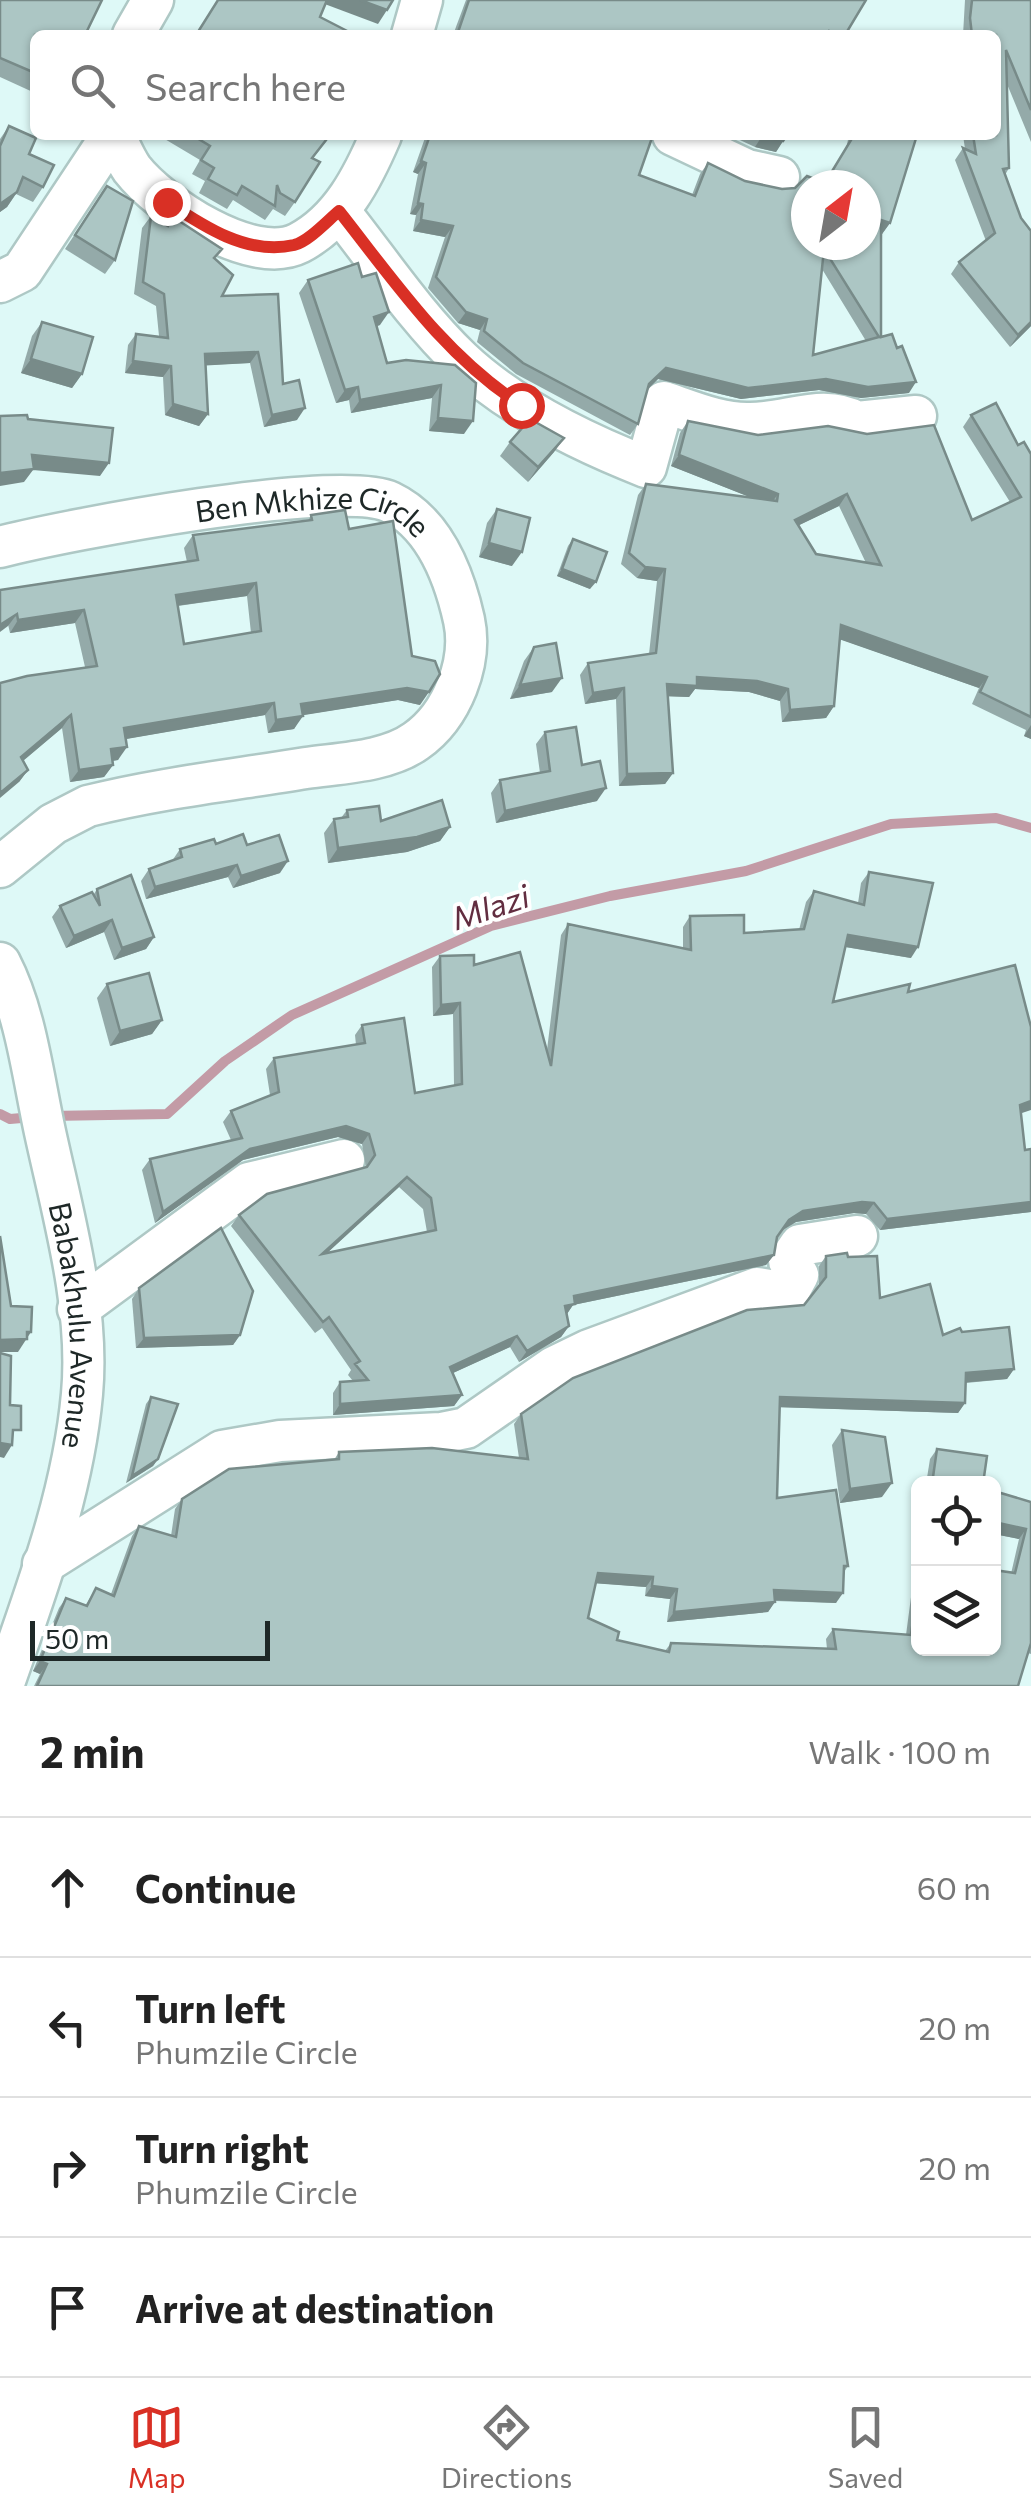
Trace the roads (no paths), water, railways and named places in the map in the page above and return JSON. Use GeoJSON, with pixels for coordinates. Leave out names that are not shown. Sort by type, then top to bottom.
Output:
{"type":"FeatureCollection","features":[{"type":"Feature","properties":{"kind":"street"},"geometry":{"type":"LineString","coordinates":[[137,30],[152,0]]}},
{"type":"Feature","properties":{"kind":"street"},"geometry":{"type":"LineString","coordinates":[[413,30],[422,0]]}},
{"type":"Feature","properties":{"kind":"street"},"geometry":{"type":"LineString","coordinates":[[0,282],[22,271],[110,140]]}},
{"type":"Feature","properties":{"kind":"street"},"geometry":{"type":"LineString","coordinates":[[116,140],[133,169],[167,202],[212,232],[256,246],[296,245],[339,211],[365,171],[378,140]]}},
{"type":"Feature","properties":{"kind":"street"},"geometry":{"type":"LineString","coordinates":[[683,140],[747,170],[779,177]]}},
{"type":"Feature","properties":{"kind":"street"},"geometry":{"type":"LineString","coordinates":[[339,211],[431,329],[463,362],[521,405],[646,467],[664,402],[751,424],[821,411],[850,416],[857,422],[916,416]]}},
{"type":"Feature","properties":{"kind":"street","name":"Ben Mkhize Circle"},"geometry":{"type":"LineString","coordinates":[[0,547],[297,496],[365,493],[392,502],[418,521],[456,585],[466,628],[464,663],[453,695],[434,724],[415,742],[360,760],[88,806],[53,824],[0,867]]}},
{"type":"Feature","properties":{"kind":"street","name":"Babakhulu Avenue"},"geometry":{"type":"LineString","coordinates":[[0,963],[34,1081],[49,1151],[78,1309],[82,1393],[66,1490],[43,1564],[13,1614],[3,1686]]}},
{"type":"Feature","properties":{"kind":"street"},"geometry":{"type":"LineString","coordinates":[[78,1309],[249,1183],[344,1160]]}},
{"type":"Feature","properties":{"kind":"street"},"geometry":{"type":"LineString","coordinates":[[43,1564],[222,1451],[280,1440],[441,1433],[466,1428],[554,1366],[588,1350],[757,1288],[788,1293],[798,1275],[789,1261],[800,1245],[857,1236]]}},
{"type":"Feature","properties":{"kind":"waterway","name":"Mlazi"},"geometry":{"type":"LineString","coordinates":[[50,1116],[167,1114],[225,1061],[292,1015],[491,926],[610,896],[746,871],[891,824],[996,818],[1031,828]]}},
{"type":"Feature","properties":{"kind":"waterway","name":"Mlazi"},"geometry":{"type":"LineString","coordinates":[[0,1114],[10,1119],[33,1117]]}}]}
